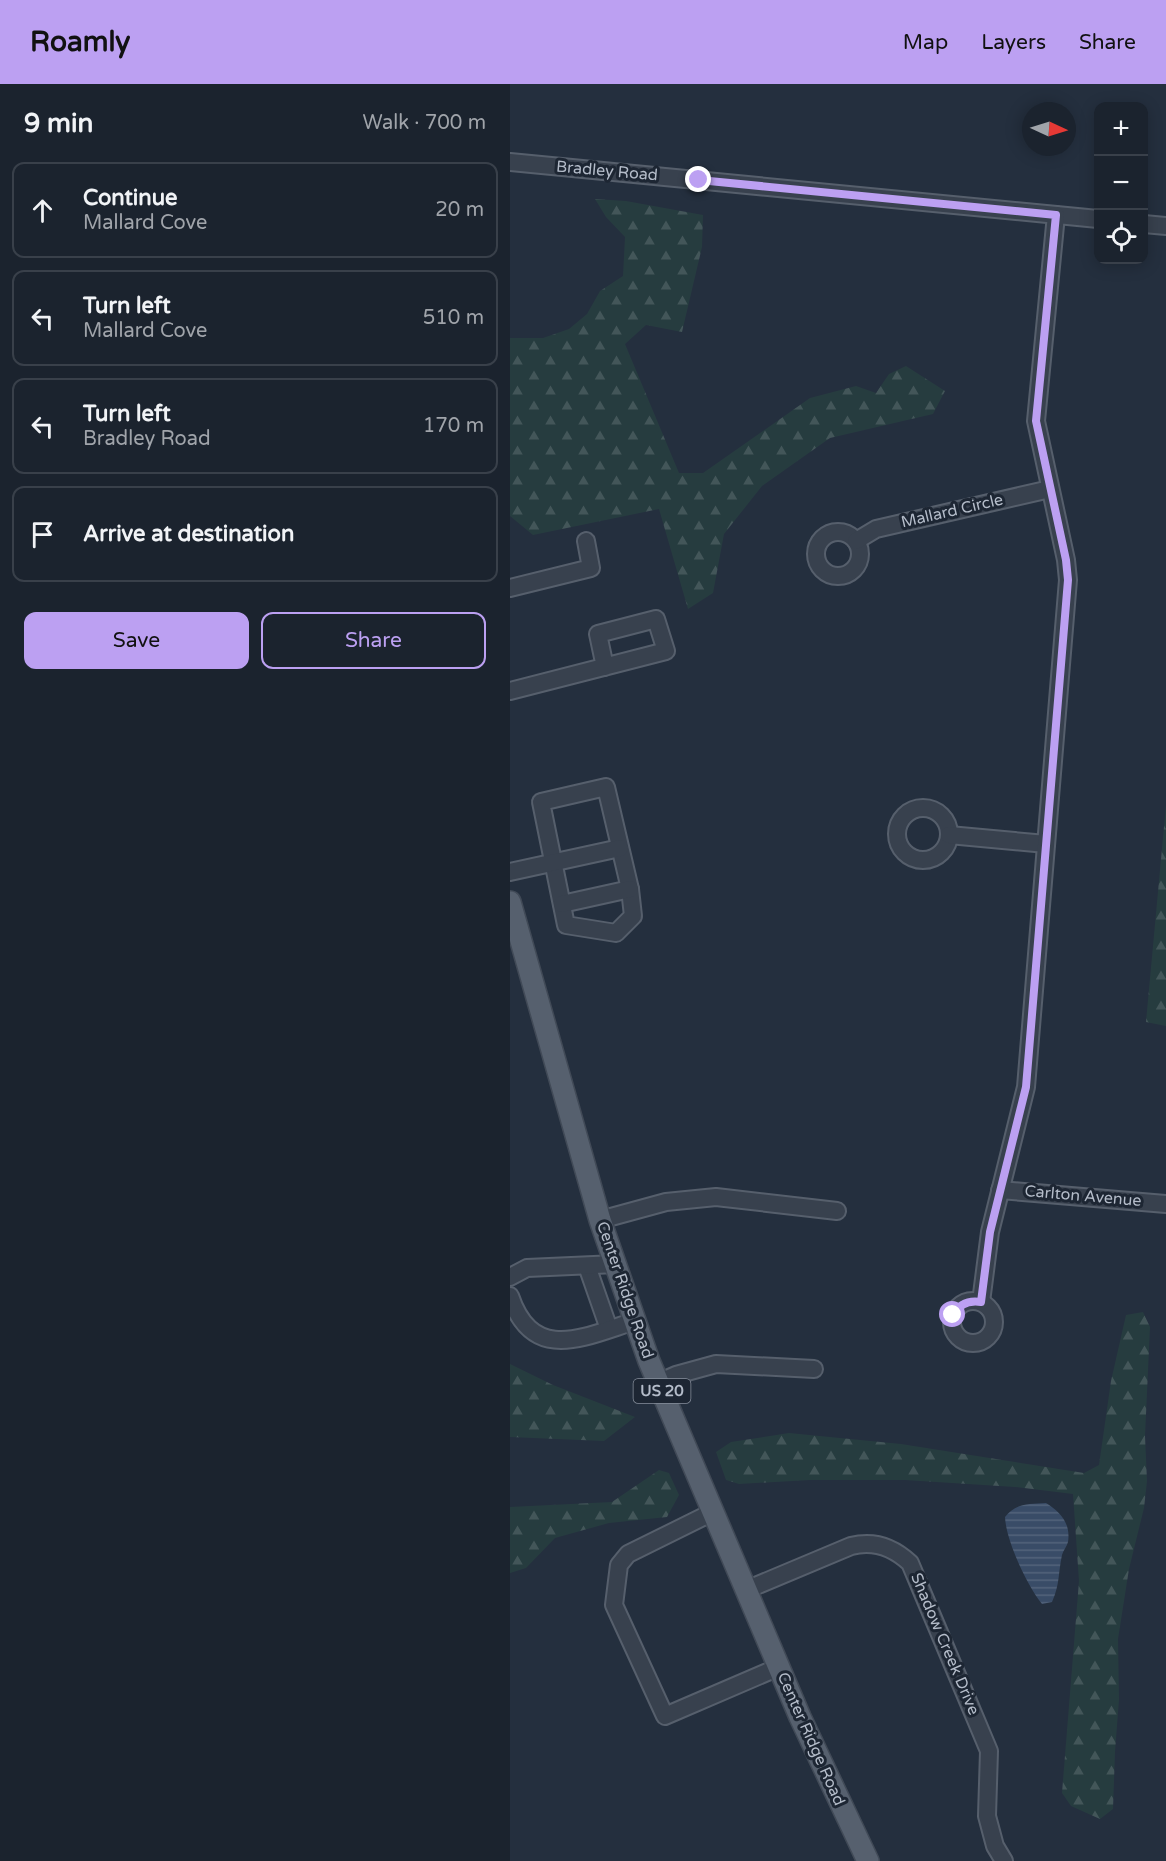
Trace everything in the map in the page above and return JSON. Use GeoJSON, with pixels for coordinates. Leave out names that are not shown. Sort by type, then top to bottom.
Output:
{"type":"FeatureCollection","features":[{"type":"Feature","properties":{"kind":"main road","name":"Center Ridge Road"},"geometry":{"type":"LineString","coordinates":[[510,902],[600,1220],[658,1383],[800,1718],[868,1861]]}},
{"type":"Feature","properties":{"kind":"street","name":"Bradley Road"},"geometry":{"type":"LineString","coordinates":[[510,162],[1094,219]]}},
{"type":"Feature","properties":{"kind":"street"},"geometry":{"type":"LineString","coordinates":[[981,1302],[990,1232],[1026,1087],[1068,580],[1066,560],[1036,421],[1056,215]]}},
{"type":"Feature","properties":{"kind":"street"},"geometry":{"type":"LineString","coordinates":[[1148,224],[1166,226]]}},
{"type":"Feature","properties":{"kind":"street","name":"Mallard Circle"},"geometry":{"type":"LineString","coordinates":[[856,541],[876,529],[1050,489]]}},
{"type":"Feature","properties":{"kind":"street"},"geometry":{"type":"LineString","coordinates":[[510,588],[591,568],[586,541]]}},
{"type":"Feature","properties":{"kind":"street"},"geometry":{"type":"LineString","coordinates":[[510,691],[605,667]]}},
{"type":"Feature","properties":{"kind":"street"},"geometry":{"type":"LineString","coordinates":[[606,787],[620,848],[630,889],[633,916],[616,933],[566,925],[541,802],[606,787]]}},
{"type":"Feature","properties":{"kind":"street"},"geometry":{"type":"LineString","coordinates":[[949,835],[1046,844]]}},
{"type":"Feature","properties":{"kind":"street"},"geometry":{"type":"LineString","coordinates":[[510,872],[620,848]]}},
{"type":"Feature","properties":{"kind":"street"},"geometry":{"type":"LineString","coordinates":[[562,904],[630,889]]}},
{"type":"Feature","properties":{"kind":"street","name":"Carlton Avenue"},"geometry":{"type":"LineString","coordinates":[[1000,1190],[1166,1204]]}},
{"type":"Feature","properties":{"kind":"street"},"geometry":{"type":"LineString","coordinates":[[600,1220],[666,1202],[716,1197],[837,1211]]}},
{"type":"Feature","properties":{"kind":"street"},"geometry":{"type":"LineString","coordinates":[[510,1277],[527,1268],[616,1264]]}},
{"type":"Feature","properties":{"kind":"street"},"geometry":{"type":"LineString","coordinates":[[587,1266],[609,1329]]}},
{"type":"Feature","properties":{"kind":"street"},"geometry":{"type":"LineString","coordinates":[[510,1296],[526,1327],[536,1335],[552,1340],[573,1339],[635,1321]]}},
{"type":"Feature","properties":{"kind":"street"},"geometry":{"type":"LineString","coordinates":[[658,1383],[676,1375],[716,1364],[814,1369]]}},
{"type":"Feature","properties":{"kind":"street"},"geometry":{"type":"LineString","coordinates":[[713,1512],[628,1554],[619,1565],[614,1605],[665,1716],[779,1666]]}},
{"type":"Feature","properties":{"kind":"street","name":"Shadow Creek Drive"},"geometry":{"type":"LineString","coordinates":[[746,1590],[863,1543],[890,1548],[910,1563],[986,1738],[990,1759],[987,1816],[995,1846],[1004,1861]]}},
{"type":"Feature","properties":{"kind":"green space"},"geometry":{"type":"Polygon","coordinates":[[[595,199],[626,201],[703,215],[702,247],[682,332],[646,325],[625,344],[679,473],[703,473],[810,398],[856,386],[876,393],[889,374],[906,366],[945,391],[933,414],[830,438],[762,486],[724,534],[713,593],[688,609],[659,509],[533,535],[510,516],[510,338],[543,338],[569,329],[587,314],[600,291],[623,276],[625,237],[606,217],[595,199]]]}},
{"type":"Feature","properties":{"kind":"green space"},"geometry":{"type":"Polygon","coordinates":[[[1166,805],[1166,1026],[1146,1022],[1166,805]]]}},
{"type":"Feature","properties":{"kind":"green space"},"geometry":{"type":"Polygon","coordinates":[[[1143,1312],[1150,1327],[1145,1436],[1147,1481],[1144,1508],[1129,1569],[1118,1639],[1119,1699],[1113,1809],[1100,1819],[1071,1806],[1062,1793],[1079,1581],[1073,1494],[1015,1487],[905,1480],[810,1480],[739,1484],[726,1480],[716,1452],[731,1442],[789,1433],[901,1444],[1084,1473],[1099,1465],[1111,1381],[1126,1315],[1143,1312]]]}},
{"type":"Feature","properties":{"kind":"green space"},"geometry":{"type":"Polygon","coordinates":[[[510,1364],[553,1385],[635,1417],[604,1441],[510,1437],[510,1364]]]}},
{"type":"Feature","properties":{"kind":"green space"},"geometry":{"type":"Polygon","coordinates":[[[659,1470],[669,1473],[679,1495],[667,1517],[609,1523],[555,1538],[526,1568],[510,1573],[510,1507],[612,1502],[659,1470]]]}},
{"type":"Feature","properties":{"kind":"water"},"geometry":{"type":"Polygon","coordinates":[[[1046,1503],[1063,1519],[1068,1535],[1055,1596],[1052,1602],[1042,1604],[1018,1562],[1009,1538],[1005,1517],[1018,1507],[1046,1503]]]}},
{"type":"Feature","properties":{"kind":"route"},"geometry":{"type":"LineString","coordinates":[[699,180],[1056,215],[1036,421],[1066,560],[1068,580],[1026,1087],[994,1212],[981,1302],[961,1304],[953,1315]]}}]}
